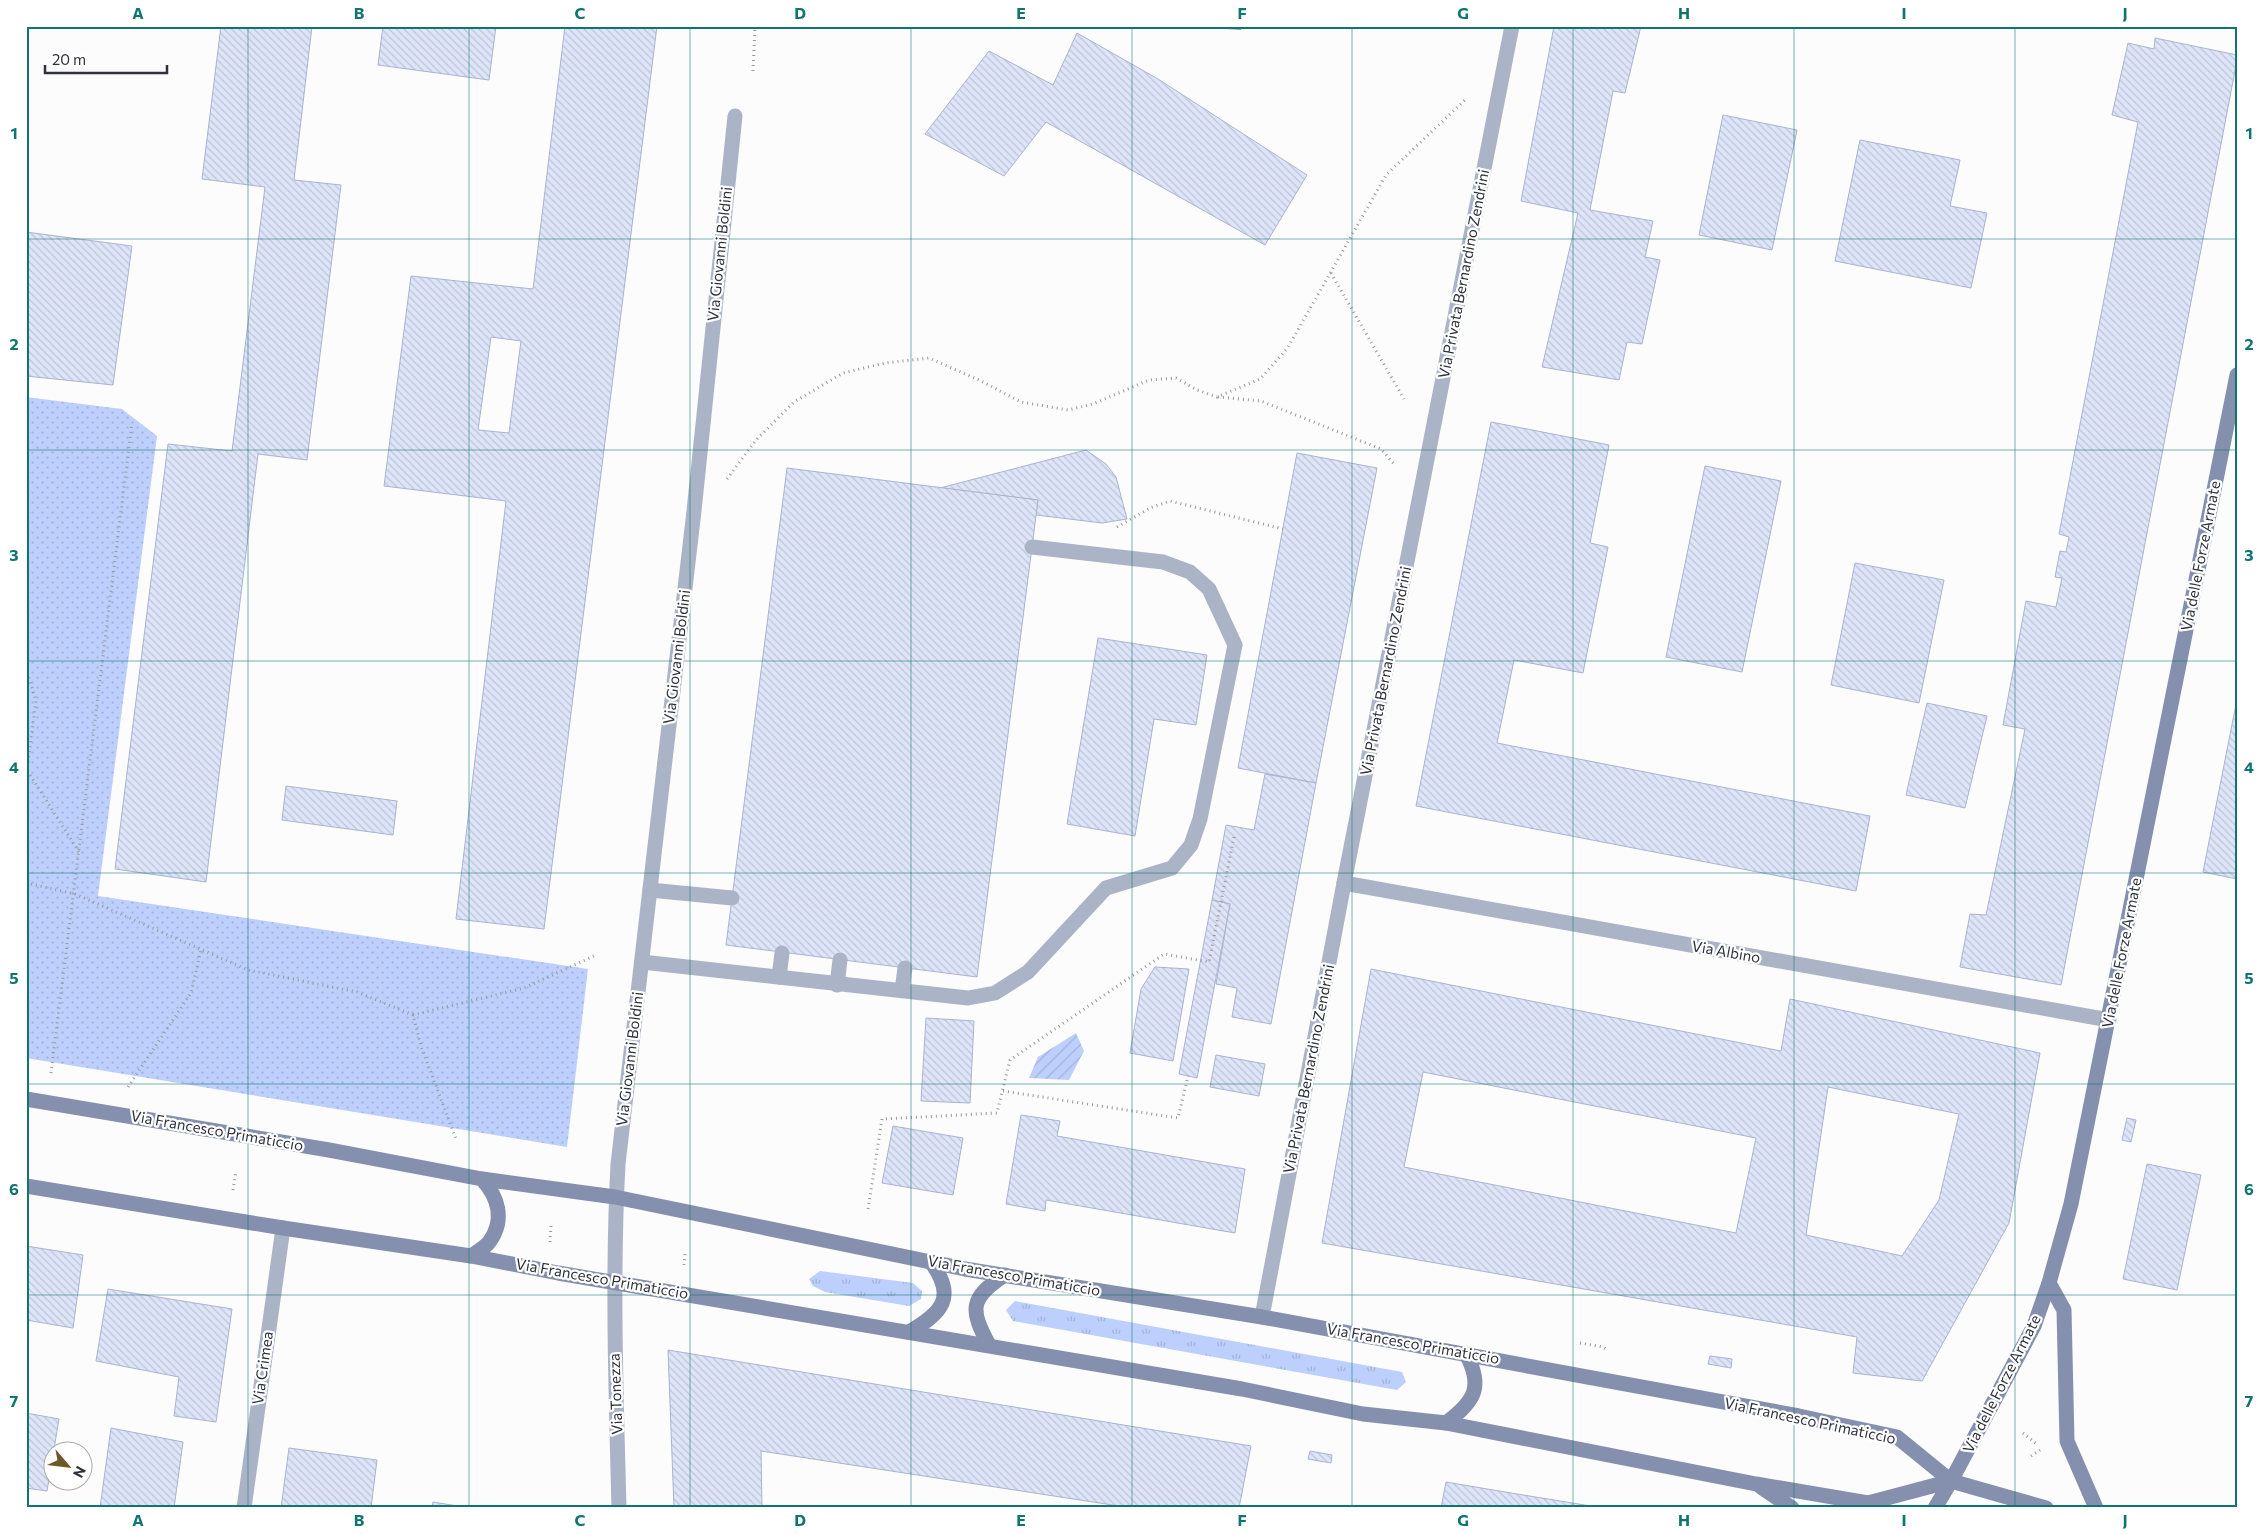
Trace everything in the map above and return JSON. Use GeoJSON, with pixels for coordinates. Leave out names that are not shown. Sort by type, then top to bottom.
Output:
{"type":"FeatureCollection","features":[{"type":"Feature","properties":{"kind":"street","name":"Via Privata Bernardino Zendrini"},"geometry":{"type":"LineString","coordinates":[[1262,1317],[1344,884],[1512,26]]}},
{"type":"Feature","properties":{"kind":"street","name":"Via Giovanni Boldini"},"geometry":{"type":"LineString","coordinates":[[616,1281],[615,1197],[694,511],[735,116]]}},
{"type":"Feature","properties":{"kind":"street","name":"Via delle Forze Armate"},"geometry":{"type":"LineString","coordinates":[[1935,1508],[1952,1481],[2034,1326],[2049,1283],[2070,1204],[2109,1020],[2237,374]]}},
{"type":"Feature","properties":{"kind":"street"},"geometry":{"type":"LineString","coordinates":[[642,962],[968,998],[996,993],[1028,972],[1106,888],[1172,868],[1191,845],[1200,819],[1236,645],[1209,589],[1190,572],[1163,562],[1032,547]]}},
{"type":"Feature","properties":{"kind":"street","name":"Via Albino"},"geometry":{"type":"LineString","coordinates":[[1344,884],[2109,1020]]}},
{"type":"Feature","properties":{"kind":"street"},"geometry":{"type":"LineString","coordinates":[[650,890],[732,898]]}},
{"type":"Feature","properties":{"kind":"street"},"geometry":{"type":"LineString","coordinates":[[779,977],[782,952]]}},
{"type":"Feature","properties":{"kind":"street"},"geometry":{"type":"LineString","coordinates":[[837,985],[840,960]]}},
{"type":"Feature","properties":{"kind":"street"},"geometry":{"type":"LineString","coordinates":[[902,990],[905,968]]}},
{"type":"Feature","properties":{"kind":"street","name":"Via Francesco Primaticcio"},"geometry":{"type":"LineString","coordinates":[[26,1099],[329,1150],[482,1179],[615,1197],[931,1262],[1262,1317],[1466,1354],[1897,1437],[1952,1481]]}},
{"type":"Feature","properties":{"kind":"street"},"geometry":{"type":"LineString","coordinates":[[471,1256],[490,1242],[497,1226],[499,1206],[493,1192],[482,1179]]}},
{"type":"Feature","properties":{"kind":"street","name":"Via Francesco Primaticcio"},"geometry":{"type":"LineString","coordinates":[[26,1186],[282,1228],[471,1256],[1242,1389],[1363,1414],[1446,1423],[1756,1484],[1868,1503],[1952,1481]]}},
{"type":"Feature","properties":{"kind":"street","name":"Via Crimea"},"geometry":{"type":"LineString","coordinates":[[244,1508],[282,1228]]}},
{"type":"Feature","properties":{"kind":"street"},"geometry":{"type":"LineString","coordinates":[[909,1332],[936,1314],[943,1303],[945,1290],[940,1274],[931,1262]]}},
{"type":"Feature","properties":{"kind":"street"},"geometry":{"type":"LineString","coordinates":[[988,1346],[974,1314],[978,1300],[988,1286],[1005,1275]]}},
{"type":"Feature","properties":{"kind":"street","name":"Via Tonezza"},"geometry":{"type":"LineString","coordinates":[[616,1281],[615,1349],[619,1508]]}},
{"type":"Feature","properties":{"kind":"street"},"geometry":{"type":"LineString","coordinates":[[2049,1283],[2064,1310],[2067,1441],[2096,1508]]}},
{"type":"Feature","properties":{"kind":"street"},"geometry":{"type":"LineString","coordinates":[[1446,1423],[1466,1408],[1475,1392],[1475,1370],[1466,1354]]}},
{"type":"Feature","properties":{"kind":"street"},"geometry":{"type":"LineString","coordinates":[[1952,1481],[2046,1508]]}},
{"type":"Feature","properties":{"kind":"street"},"geometry":{"type":"LineString","coordinates":[[1756,1484],[1792,1508]]}},
{"type":"Feature","properties":{"kind":"path"},"geometry":{"type":"LineString","coordinates":[[753,71],[755,26]]}},
{"type":"Feature","properties":{"kind":"path"},"geometry":{"type":"LineString","coordinates":[[1217,397],[1260,379],[1287,349],[1386,175],[1466,100]]}},
{"type":"Feature","properties":{"kind":"path"},"geometry":{"type":"LineString","coordinates":[[1331,272],[1404,399]]}},
{"type":"Feature","properties":{"kind":"path"},"geometry":{"type":"LineString","coordinates":[[727,480],[756,440],[794,402],[843,372],[885,363],[929,358],[1021,402],[1068,410],[1093,404],[1149,380],[1176,378],[1196,390],[1217,397],[1261,401],[1380,449],[1394,464]]}},
{"type":"Feature","properties":{"kind":"path"},"geometry":{"type":"LineString","coordinates":[[51,1073],[132,422]]}},
{"type":"Feature","properties":{"kind":"path"},"geometry":{"type":"LineString","coordinates":[[1109,532],[1150,508],[1170,501],[1282,528]]}},
{"type":"Feature","properties":{"kind":"path"},"geometry":{"type":"LineString","coordinates":[[26,668],[36,701],[27,771],[79,852]]}},
{"type":"Feature","properties":{"kind":"path"},"geometry":{"type":"LineString","coordinates":[[868,1209],[882,1119],[997,1113],[1010,1060],[1164,954],[1209,962],[1234,837]]}},
{"type":"Feature","properties":{"kind":"path"},"geometry":{"type":"LineString","coordinates":[[26,883],[74,894],[248,970],[357,992],[413,1014],[524,988],[594,956]]}},
{"type":"Feature","properties":{"kind":"path"},"geometry":{"type":"LineString","coordinates":[[128,1087],[191,993],[201,950]]}},
{"type":"Feature","properties":{"kind":"path"},"geometry":{"type":"LineString","coordinates":[[413,1014],[421,1046],[456,1139]]}},
{"type":"Feature","properties":{"kind":"path"},"geometry":{"type":"LineString","coordinates":[[1003,1091],[1178,1118],[1188,1076]]}},
{"type":"Feature","properties":{"kind":"path"},"geometry":{"type":"LineString","coordinates":[[232,1190],[236,1172]]}},
{"type":"Feature","properties":{"kind":"path"},"geometry":{"type":"LineString","coordinates":[[550,1243],[551,1225]]}},
{"type":"Feature","properties":{"kind":"path"},"geometry":{"type":"LineString","coordinates":[[2022,1433],[2042,1448]]}},
{"type":"Feature","properties":{"kind":"green space"},"geometry":{"type":"Polygon","coordinates":[[[26,397],[122,409],[157,436],[98,896],[588,969],[567,1147],[26,1058],[26,397]]]}},
{"type":"Feature","properties":{"kind":"green space"},"geometry":{"type":"Polygon","coordinates":[[[1076,1033],[1084,1051],[1069,1080],[1029,1078],[1038,1057],[1076,1033]]]}},
{"type":"Feature","properties":{"kind":"green space"},"geometry":{"type":"Polygon","coordinates":[[[820,1271],[913,1283],[922,1291],[921,1299],[909,1306],[825,1292],[813,1286],[809,1279],[820,1271]]]}},
{"type":"Feature","properties":{"kind":"green space"},"geometry":{"type":"Polygon","coordinates":[[[1015,1301],[1402,1372],[1406,1382],[1397,1390],[1013,1321],[1006,1310],[1015,1301]]]}},
{"type":"Feature","properties":{"kind":"shaded area"},"geometry":{"type":"Polygon","coordinates":[[[1178,26],[1242,26],[1241,30],[1178,26]]]}},
{"type":"Feature","properties":{"kind":"building"},"geometry":{"type":"Polygon","coordinates":[[[221,26],[312,26],[294,180],[341,185],[307,460],[258,454],[206,882],[115,869],[168,444],[232,451],[265,187],[202,179],[221,26]]]}},
{"type":"Feature","properties":{"kind":"building"},"geometry":{"type":"Polygon","coordinates":[[[383,26],[496,26],[489,80],[378,65],[383,26]]]}},
{"type":"Feature","properties":{"kind":"building"},"geometry":{"type":"Polygon","coordinates":[[[565,26],[657,26],[544,929],[456,919],[506,501],[384,486],[411,276],[533,289],[565,26]],[[491,337],[478,430],[509,433],[521,341],[491,337]]]}},
{"type":"Feature","properties":{"kind":"building"},"geometry":{"type":"Polygon","coordinates":[[[1554,26],[1641,26],[1625,93],[1613,91],[1590,210],[1653,221],[1645,257],[1660,260],[1642,344],[1627,342],[1619,380],[1542,367],[1578,213],[1521,201],[1554,26]]]}},
{"type":"Feature","properties":{"kind":"building"},"geometry":{"type":"Polygon","coordinates":[[[1077,33],[1158,79],[1307,175],[1265,245],[1046,122],[1004,176],[925,134],[989,51],[1053,85],[1077,33]]]}},
{"type":"Feature","properties":{"kind":"building"},"geometry":{"type":"Polygon","coordinates":[[[2155,38],[2237,55],[2237,60],[2061,985],[1960,967],[1970,914],[1986,915],[2025,729],[2003,725],[2026,601],[2056,607],[2062,578],[2055,577],[2060,551],[2066,552],[2069,537],[2059,534],[2138,122],[2112,115],[2128,43],[2154,49],[2155,38]]]}},
{"type":"Feature","properties":{"kind":"building"},"geometry":{"type":"Polygon","coordinates":[[[1723,115],[1797,130],[1772,250],[1699,235],[1723,115]]]}},
{"type":"Feature","properties":{"kind":"building"},"geometry":{"type":"Polygon","coordinates":[[[1860,140],[1960,160],[1950,206],[1987,213],[1971,288],[1835,261],[1860,140]]]}},
{"type":"Feature","properties":{"kind":"building"},"geometry":{"type":"Polygon","coordinates":[[[26,232],[132,246],[113,385],[26,376],[26,232]]]}},
{"type":"Feature","properties":{"kind":"building"},"geometry":{"type":"Polygon","coordinates":[[[1491,422],[1609,445],[1590,543],[1608,547],[1583,673],[1514,660],[1497,743],[1870,816],[1856,891],[1416,806],[1491,422]]]}},
{"type":"Feature","properties":{"kind":"building"},"geometry":{"type":"Polygon","coordinates":[[[1086,450],[1106,464],[1116,477],[1127,519],[1102,523],[1036,515],[1038,500],[940,488],[1086,450]]]}},
{"type":"Feature","properties":{"kind":"building"},"geometry":{"type":"Polygon","coordinates":[[[1297,453],[1377,468],[1316,783],[1238,768],[1297,453]]]}},
{"type":"Feature","properties":{"kind":"building"},"geometry":{"type":"Polygon","coordinates":[[[1705,466],[1781,481],[1742,672],[1666,657],[1705,466]]]}},
{"type":"Feature","properties":{"kind":"building"},"geometry":{"type":"Polygon","coordinates":[[[787,468],[1038,500],[977,977],[726,945],[787,468]]]}},
{"type":"Feature","properties":{"kind":"building"},"geometry":{"type":"Polygon","coordinates":[[[1855,563],[1944,580],[1919,703],[1831,685],[1855,563]]]}},
{"type":"Feature","properties":{"kind":"building"},"geometry":{"type":"Polygon","coordinates":[[[1098,638],[1207,655],[1196,725],[1154,719],[1135,836],[1067,824],[1098,638]]]}},
{"type":"Feature","properties":{"kind":"building"},"geometry":{"type":"Polygon","coordinates":[[[2237,699],[2237,879],[2203,872],[2237,699]]]}},
{"type":"Feature","properties":{"kind":"building"},"geometry":{"type":"Polygon","coordinates":[[[1927,703],[1987,716],[1965,808],[1906,795],[1927,703]]]}},
{"type":"Feature","properties":{"kind":"building"},"geometry":{"type":"Polygon","coordinates":[[[1265,774],[1316,783],[1271,1024],[1232,1017],[1237,988],[1216,984],[1230,904],[1212,900],[1226,825],[1254,830],[1265,774]]]}},
{"type":"Feature","properties":{"kind":"building"},"geometry":{"type":"Polygon","coordinates":[[[286,786],[397,801],[393,835],[282,820],[286,786]]]}},
{"type":"Feature","properties":{"kind":"building"},"geometry":{"type":"Polygon","coordinates":[[[1212,900],[1230,904],[1197,1078],[1179,1074],[1212,900]]]}},
{"type":"Feature","properties":{"kind":"building"},"geometry":{"type":"Polygon","coordinates":[[[1155,967],[1189,969],[1173,1061],[1130,1053],[1141,989],[1155,967]]]}},
{"type":"Feature","properties":{"kind":"building"},"geometry":{"type":"Polygon","coordinates":[[[1371,969],[1781,1051],[1790,999],[2040,1053],[2009,1223],[1922,1381],[1853,1373],[1857,1337],[1322,1243],[1371,969]],[[1423,1072],[1404,1167],[1736,1233],[1756,1138],[1423,1072]],[[1828,1087],[1806,1235],[1902,1256],[1939,1200],[1959,1114],[1828,1087]]]}},
{"type":"Feature","properties":{"kind":"building"},"geometry":{"type":"Polygon","coordinates":[[[926,1018],[974,1021],[970,1103],[921,1101],[926,1018]]]}},
{"type":"Feature","properties":{"kind":"building"},"geometry":{"type":"Polygon","coordinates":[[[1216,1055],[1265,1064],[1259,1096],[1210,1087],[1216,1055]]]}},
{"type":"Feature","properties":{"kind":"building"},"geometry":{"type":"Polygon","coordinates":[[[1021,1115],[1060,1121],[1057,1136],[1245,1169],[1235,1233],[1046,1200],[1045,1211],[1006,1204],[1021,1115]]]}},
{"type":"Feature","properties":{"kind":"building"},"geometry":{"type":"Polygon","coordinates":[[[2127,1118],[2136,1120],[2131,1142],[2122,1140],[2127,1118]]]}},
{"type":"Feature","properties":{"kind":"building"},"geometry":{"type":"Polygon","coordinates":[[[893,1126],[963,1138],[953,1195],[882,1183],[893,1126]]]}},
{"type":"Feature","properties":{"kind":"building"},"geometry":{"type":"Polygon","coordinates":[[[2147,1164],[2201,1175],[2177,1290],[2123,1279],[2147,1164]]]}},
{"type":"Feature","properties":{"kind":"building"},"geometry":{"type":"Polygon","coordinates":[[[26,1246],[83,1255],[73,1328],[26,1320],[26,1246]]]}},
{"type":"Feature","properties":{"kind":"building"},"geometry":{"type":"Polygon","coordinates":[[[108,1289],[232,1309],[216,1422],[174,1416],[179,1377],[96,1361],[108,1289]]]}},
{"type":"Feature","properties":{"kind":"building"},"geometry":{"type":"Polygon","coordinates":[[[668,1350],[1251,1446],[1239,1508],[1132,1508],[761,1451],[762,1508],[674,1508],[668,1350]]]}},
{"type":"Feature","properties":{"kind":"building"},"geometry":{"type":"Polygon","coordinates":[[[1710,1356],[1732,1359],[1731,1368],[1708,1364],[1710,1356]]]}},
{"type":"Feature","properties":{"kind":"building"},"geometry":{"type":"Polygon","coordinates":[[[26,1413],[59,1419],[55,1442],[42,1442],[42,1490],[26,1488],[26,1413]]]}},
{"type":"Feature","properties":{"kind":"building"},"geometry":{"type":"Polygon","coordinates":[[[111,1428],[183,1442],[174,1508],[100,1508],[111,1428]]]}},
{"type":"Feature","properties":{"kind":"building"},"geometry":{"type":"Polygon","coordinates":[[[289,1448],[377,1460],[371,1508],[281,1508],[289,1448]]]}},
{"type":"Feature","properties":{"kind":"building"},"geometry":{"type":"Polygon","coordinates":[[[1310,1451],[1332,1455],[1331,1463],[1308,1459],[1310,1451]]]}},
{"type":"Feature","properties":{"kind":"building"},"geometry":{"type":"Polygon","coordinates":[[[1446,1482],[1511,1493],[1603,1508],[1441,1508],[1446,1482]]]}},
{"type":"Feature","properties":{"kind":"building"},"geometry":{"type":"Polygon","coordinates":[[[433,1502],[470,1508],[432,1508],[433,1502]]]}}]}
